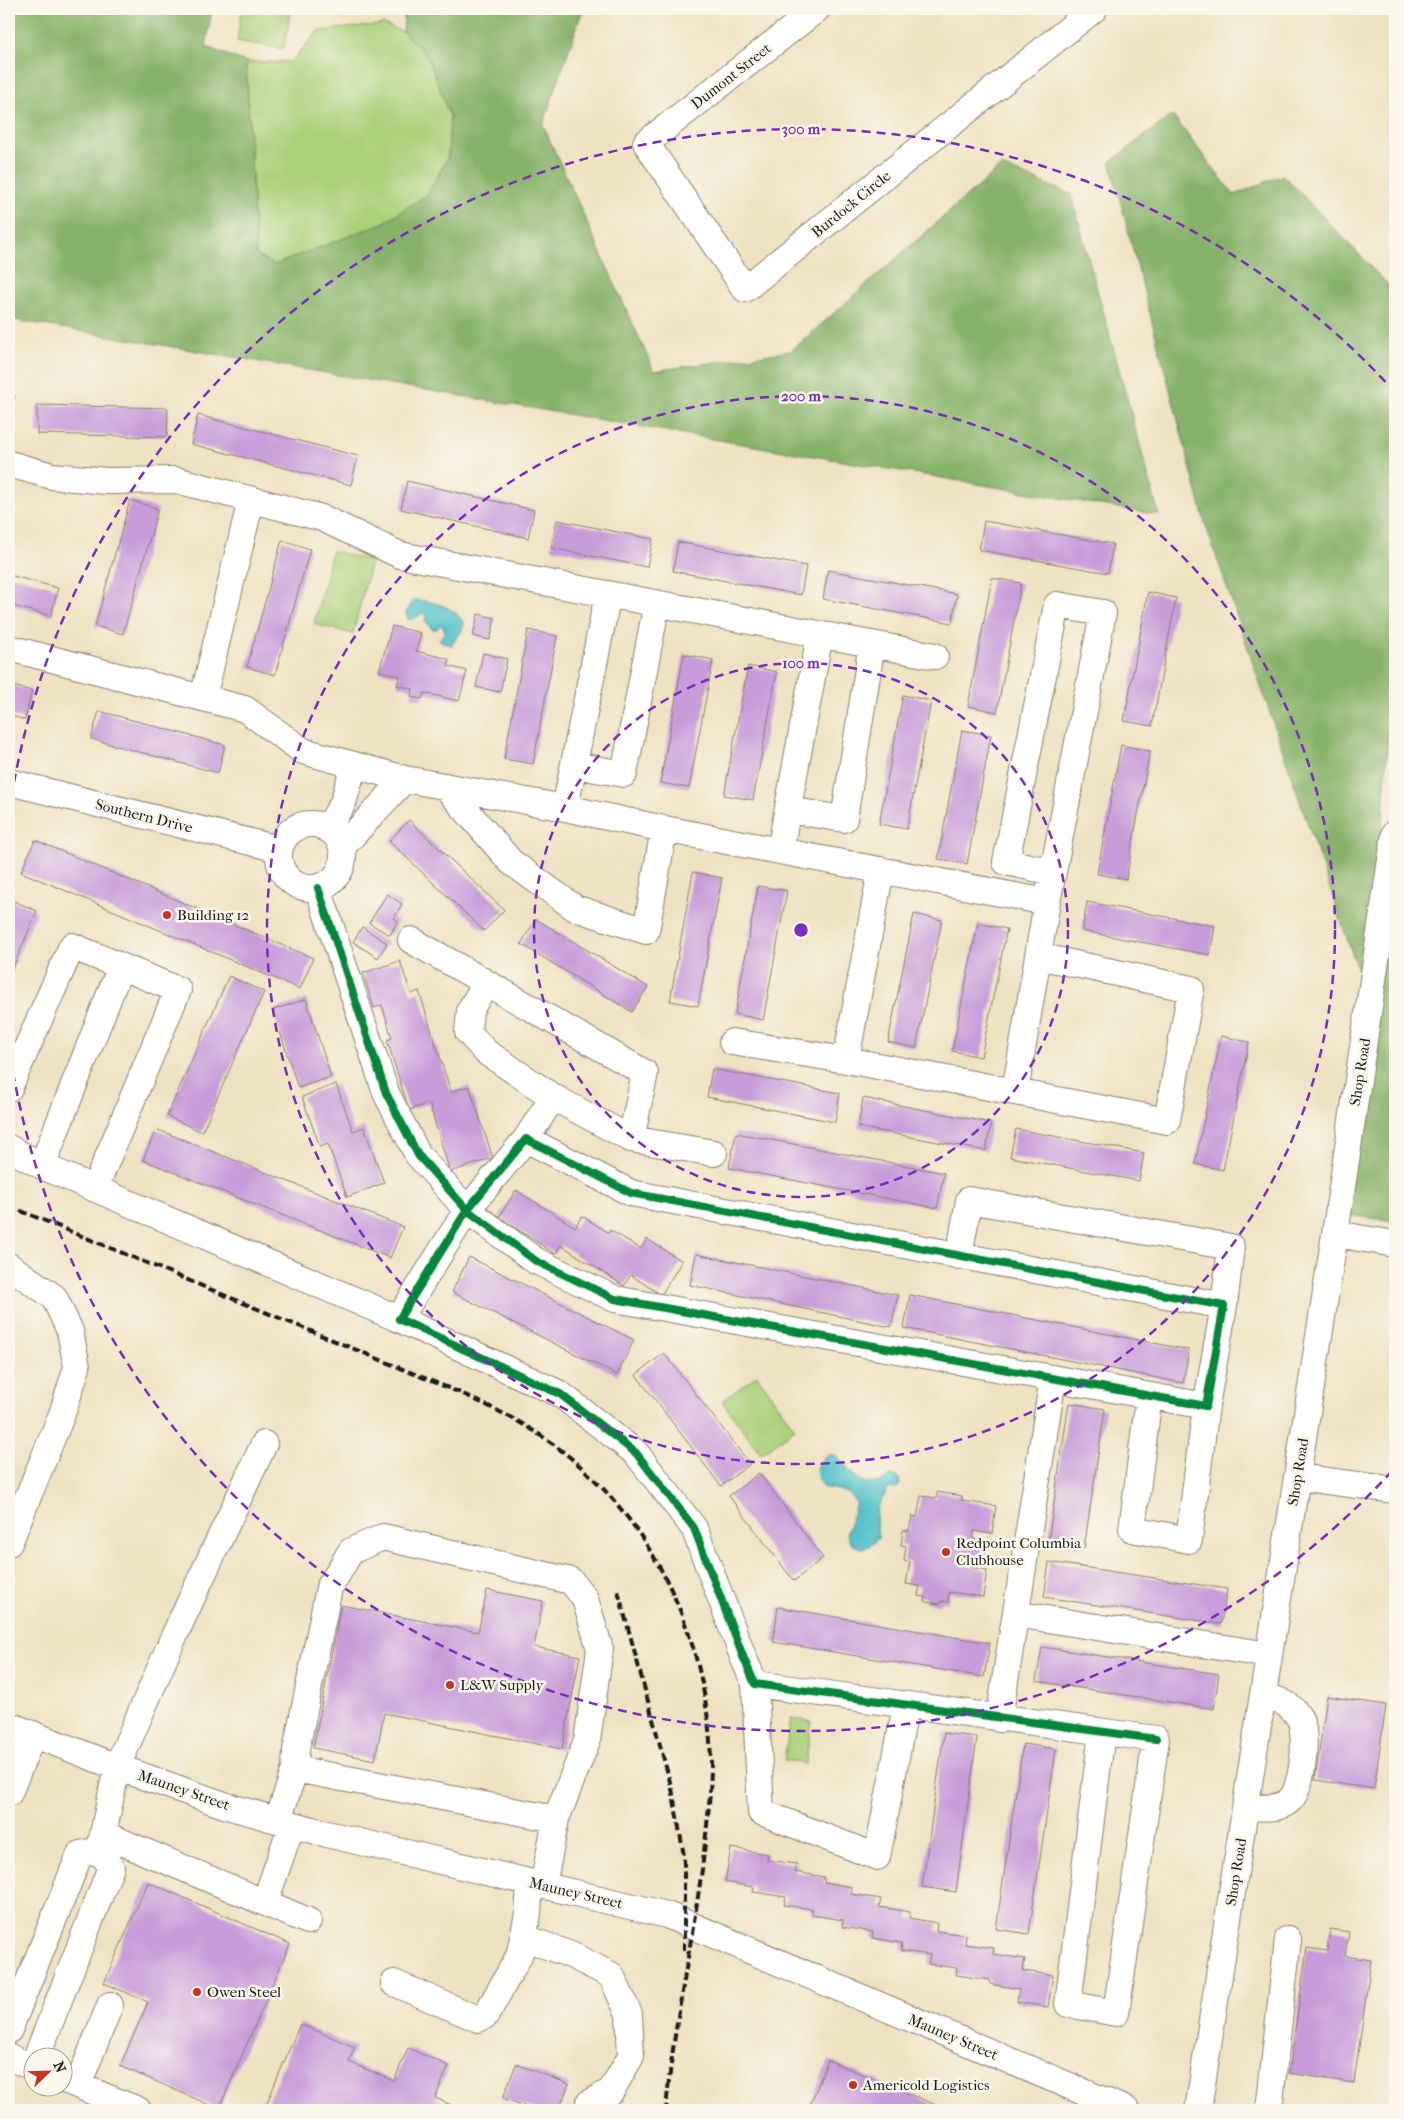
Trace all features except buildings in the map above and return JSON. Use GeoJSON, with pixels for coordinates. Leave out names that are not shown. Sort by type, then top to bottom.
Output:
{"type":"FeatureCollection","features":[{"type":"Feature","properties":{"kind":"street","name":"Dumont Street"},"geometry":{"type":"LineString","coordinates":[[646,143],[817,9]]}},
{"type":"Feature","properties":{"kind":"street","name":"Burdock Circle"},"geometry":{"type":"LineString","coordinates":[[646,143],[745,289],[1094,9]]}},
{"type":"Feature","properties":{"kind":"street"},"geometry":{"type":"LineString","coordinates":[[9,464],[52,476],[107,481],[176,480],[322,518],[400,555],[935,656]]}},
{"type":"Feature","properties":{"kind":"street"},"geometry":{"type":"LineString","coordinates":[[202,698],[251,500]]}},
{"type":"Feature","properties":{"kind":"street"},"geometry":{"type":"LineString","coordinates":[[565,808],[608,594]]}},
{"type":"Feature","properties":{"kind":"street"},"geometry":{"type":"LineString","coordinates":[[574,765],[624,774],[657,603]]}},
{"type":"Feature","properties":{"kind":"street"},"geometry":{"type":"LineString","coordinates":[[1015,1092],[1047,902],[1053,872],[1103,613],[1057,605],[1006,862],[1053,872]]}},
{"type":"Feature","properties":{"kind":"street"},"geometry":{"type":"LineString","coordinates":[[780,851],[820,634]]}},
{"type":"Feature","properties":{"kind":"street"},"geometry":{"type":"LineString","coordinates":[[788,810],[844,819],[872,644]]}},
{"type":"Feature","properties":{"kind":"street"},"geometry":{"type":"LineString","coordinates":[[9,648],[244,709],[303,751],[405,779],[565,808],[664,829],[1047,902]]}},
{"type":"Feature","properties":{"kind":"street"},"geometry":{"type":"LineString","coordinates":[[335,838],[354,765]]}},
{"type":"Feature","properties":{"kind":"street"},"geometry":{"type":"LineString","coordinates":[[335,838],[405,779]]}},
{"type":"Feature","properties":{"kind":"street","name":"Southern Drive"},"geometry":{"type":"LineString","coordinates":[[9,782],[279,849]]}},
{"type":"Feature","properties":{"kind":"street"},"geometry":{"type":"LineString","coordinates":[[444,786],[512,862],[575,908],[646,931],[664,829]]}},
{"type":"Feature","properties":{"kind":"street"},"geometry":{"type":"LineString","coordinates":[[310,823],[321,825],[335,838],[343,858],[341,868],[336,877],[328,884],[318,888],[308,888],[297,885],[288,879],[282,870],[279,860],[279,849],[283,839],[290,831],[299,825],[310,823]]}},
{"type":"Feature","properties":{"kind":"street","name":"Shop Road"},"geometry":{"type":"LineString","coordinates":[[1198,2110],[1335,1234],[1395,833]]}},
{"type":"Feature","properties":{"kind":"street"},"geometry":{"type":"LineString","coordinates":[[846,1060],[881,870]]}},
{"type":"Feature","properties":{"kind":"street"},"geometry":{"type":"LineString","coordinates":[[318,888],[386,1093],[418,1155],[467,1210],[536,1261],[615,1299],[1206,1406]]}},
{"type":"Feature","properties":{"kind":"street"},"geometry":{"type":"LineString","coordinates":[[411,940],[645,1073],[631,1139]]}},
{"type":"Feature","properties":{"kind":"street"},"geometry":{"type":"LineString","coordinates":[[9,1088],[72,946],[178,990],[95,1188]]}},
{"type":"Feature","properties":{"kind":"street"},"geometry":{"type":"LineString","coordinates":[[732,1042],[846,1060],[1167,1122],[1191,989],[1038,956]]}},
{"type":"Feature","properties":{"kind":"street"},"geometry":{"type":"LineString","coordinates":[[42,1166],[121,966]]}},
{"type":"Feature","properties":{"kind":"street"},"geometry":{"type":"LineString","coordinates":[[486,983],[470,1010],[468,1032],[486,1052],[554,1096],[631,1139],[714,1153]]}},
{"type":"Feature","properties":{"kind":"street"},"geometry":{"type":"LineString","coordinates":[[399,1319],[467,1210],[526,1139],[554,1096]]}},
{"type":"Feature","properties":{"kind":"street"},"geometry":{"type":"LineString","coordinates":[[526,1139],[631,1192],[1224,1306]]}},
{"type":"Feature","properties":{"kind":"street"},"geometry":{"type":"LineString","coordinates":[[9,1148],[42,1166],[399,1319],[560,1394],[636,1453],[694,1528],[744,1660],[755,1684],[760,1812],[877,1857],[906,1705]]}},
{"type":"Feature","properties":{"kind":"street"},"geometry":{"type":"LineString","coordinates":[[959,1256],[969,1200],[1231,1247],[1224,1306],[1206,1406],[1189,1540],[1132,1529],[1150,1396]]}},
{"type":"Feature","properties":{"kind":"street"},"geometry":{"type":"LineString","coordinates":[[1335,1234],[1395,1244]]}},
{"type":"Feature","properties":{"kind":"street"},"geometry":{"type":"LineString","coordinates":[[9,1266],[54,1297],[70,1331],[77,1367],[62,1414],[9,1543]]}},
{"type":"Feature","properties":{"kind":"street"},"geometry":{"type":"LineString","coordinates":[[999,1719],[1053,1378]]}},
{"type":"Feature","properties":{"kind":"street"},"geometry":{"type":"LineString","coordinates":[[41,2046],[111,1867],[101,1842],[118,1767],[175,1634],[264,1444]]}},
{"type":"Feature","properties":{"kind":"street"},"geometry":{"type":"LineString","coordinates":[[1297,1477],[1395,1490]]}},
{"type":"Feature","properties":{"kind":"street"},"geometry":{"type":"LineString","coordinates":[[265,1902],[285,1822],[295,1769],[296,1750],[329,1588],[351,1551],[383,1537],[571,1581],[585,1599],[600,1649],[588,1741],[556,1819],[528,1914],[519,1956],[486,2015],[478,2019],[394,1984]]}},
{"type":"Feature","properties":{"kind":"street"},"geometry":{"type":"LineString","coordinates":[[1016,1614],[1269,1655]]}},
{"type":"Feature","properties":{"kind":"street"},"geometry":{"type":"LineString","coordinates":[[755,1684],[999,1719],[1102,1732],[1156,1739],[1116,2013],[1068,2004],[1102,1732]]}},
{"type":"Feature","properties":{"kind":"street"},"geometry":{"type":"LineString","coordinates":[[1246,1807],[1273,1808],[1290,1801],[1299,1786],[1304,1737],[1300,1717],[1287,1702],[1263,1696]]}},
{"type":"Feature","properties":{"kind":"street","name":"Mauney Street"},"geometry":{"type":"LineString","coordinates":[[9,1725],[227,1806],[285,1822],[667,1915],[1126,2110]]}},
{"type":"Feature","properties":{"kind":"street"},"geometry":{"type":"LineString","coordinates":[[9,1793],[33,1734]]}},
{"type":"Feature","properties":{"kind":"street"},"geometry":{"type":"LineString","coordinates":[[295,1769],[556,1819]]}},
{"type":"Feature","properties":{"kind":"street"},"geometry":{"type":"LineString","coordinates":[[9,2030],[80,1854],[101,1842],[265,1902],[308,1921]]}},
{"type":"Feature","properties":{"kind":"street"},"geometry":{"type":"LineString","coordinates":[[523,1937],[571,1955],[611,1975],[629,2014],[631,2056],[611,2091],[589,2103]]}},
{"type":"Feature","properties":{"kind":"street"},"geometry":{"type":"LineString","coordinates":[[1269,2110],[1288,1939]]}},
{"type":"Feature","properties":{"kind":"street"},"geometry":{"type":"LineString","coordinates":[[72,2078],[110,2005]]}},
{"type":"Feature","properties":{"kind":"street"},"geometry":{"type":"LineString","coordinates":[[9,2056],[22,2062]]}},
{"type":"Feature","properties":{"kind":"street"},"geometry":{"type":"LineString","coordinates":[[72,2083],[138,2110]]}},
{"type":"Feature","properties":{"kind":"green space"},"geometry":{"type":"Polygon","coordinates":[[[9,9],[212,9],[206,47],[246,62],[256,255],[274,265],[383,223],[428,194],[448,157],[450,117],[426,55],[403,32],[404,9],[583,9],[543,125],[654,371],[791,351],[1001,166],[1071,194],[1159,515],[9,319],[9,9]]]}},
{"type":"Feature","properties":{"kind":"green space"},"geometry":{"type":"Polygon","coordinates":[[[242,9],[291,9],[284,49],[237,41],[242,9]]]}},
{"type":"Feature","properties":{"kind":"green space"},"geometry":{"type":"Polygon","coordinates":[[[384,24],[403,32],[426,55],[450,117],[448,157],[428,194],[383,223],[274,265],[256,255],[246,62],[291,62],[318,31],[384,24]]]}},
{"type":"Feature","properties":{"kind":"green space"},"geometry":{"type":"Polygon","coordinates":[[[1172,115],[1234,195],[1283,175],[1395,292],[1395,636],[1371,995],[1395,825],[1395,1221],[1338,1214],[1370,1006],[1205,523],[1110,162],[1172,115]]]}},
{"type":"Feature","properties":{"kind":"green space"},"geometry":{"type":"Polygon","coordinates":[[[332,551],[371,561],[353,634],[314,624],[332,551]]]}},
{"type":"Feature","properties":{"kind":"green space"},"geometry":{"type":"Polygon","coordinates":[[[757,1375],[795,1429],[761,1454],[722,1401],[757,1375]]]}},
{"type":"Feature","properties":{"kind":"green space"},"geometry":{"type":"Polygon","coordinates":[[[791,1718],[812,1722],[805,1764],[784,1760],[791,1718]]]}},
{"type":"Feature","properties":{"kind":"water"},"geometry":{"type":"Polygon","coordinates":[[[413,600],[442,605],[459,617],[464,623],[452,646],[439,640],[445,633],[444,627],[441,625],[437,629],[432,629],[425,621],[426,615],[423,613],[413,619],[408,619],[406,613],[413,600]]]}},
{"type":"Feature","properties":{"kind":"water"},"geometry":{"type":"Polygon","coordinates":[[[827,1455],[835,1455],[854,1475],[865,1482],[883,1481],[893,1475],[899,1478],[900,1485],[895,1489],[889,1488],[878,1506],[876,1519],[878,1539],[868,1547],[862,1548],[850,1543],[847,1533],[856,1503],[853,1498],[841,1491],[822,1487],[819,1482],[816,1473],[817,1466],[827,1455]]]}},
{"type":"Feature","properties":{"kind":"railway"},"geometry":{"type":"LineString","coordinates":[[9,1206],[463,1394],[504,1414],[543,1437],[581,1467],[614,1501],[642,1538],[666,1579],[685,1623],[699,1668],[707,1715],[711,1762],[702,1869],[673,2049],[666,2110]]}},
{"type":"Feature","properties":{"kind":"railway"},"geometry":{"type":"LineString","coordinates":[[618,1591],[672,1789],[684,1856],[684,1950]]}},
{"type":"Feature","properties":{"kind":"cycle path"},"geometry":{"type":"LineString","coordinates":[[318,888],[386,1093],[418,1155],[467,1210],[536,1261],[615,1299],[1206,1406],[1224,1306],[631,1193],[526,1139],[467,1210],[399,1319],[560,1394],[636,1453],[694,1528],[755,1684],[1156,1739]]}},
{"type":"Feature","properties":{"kind":"place","name":"Building 12"},"geometry":{"type":"Point","coordinates":[167,915]}},
{"type":"Feature","properties":{"kind":"place","name":"Redpoint Columbia Clubhouse"},"geometry":{"type":"Point","coordinates":[946,1552]}},
{"type":"Feature","properties":{"kind":"place","name":"L&W Supply"},"geometry":{"type":"Point","coordinates":[450,1685]}},
{"type":"Feature","properties":{"kind":"place","name":"Owen Steel"},"geometry":{"type":"Point","coordinates":[197,1992]}},
{"type":"Feature","properties":{"kind":"place","name":"Americold Logistics"},"geometry":{"type":"Point","coordinates":[853,2085]}}]}
